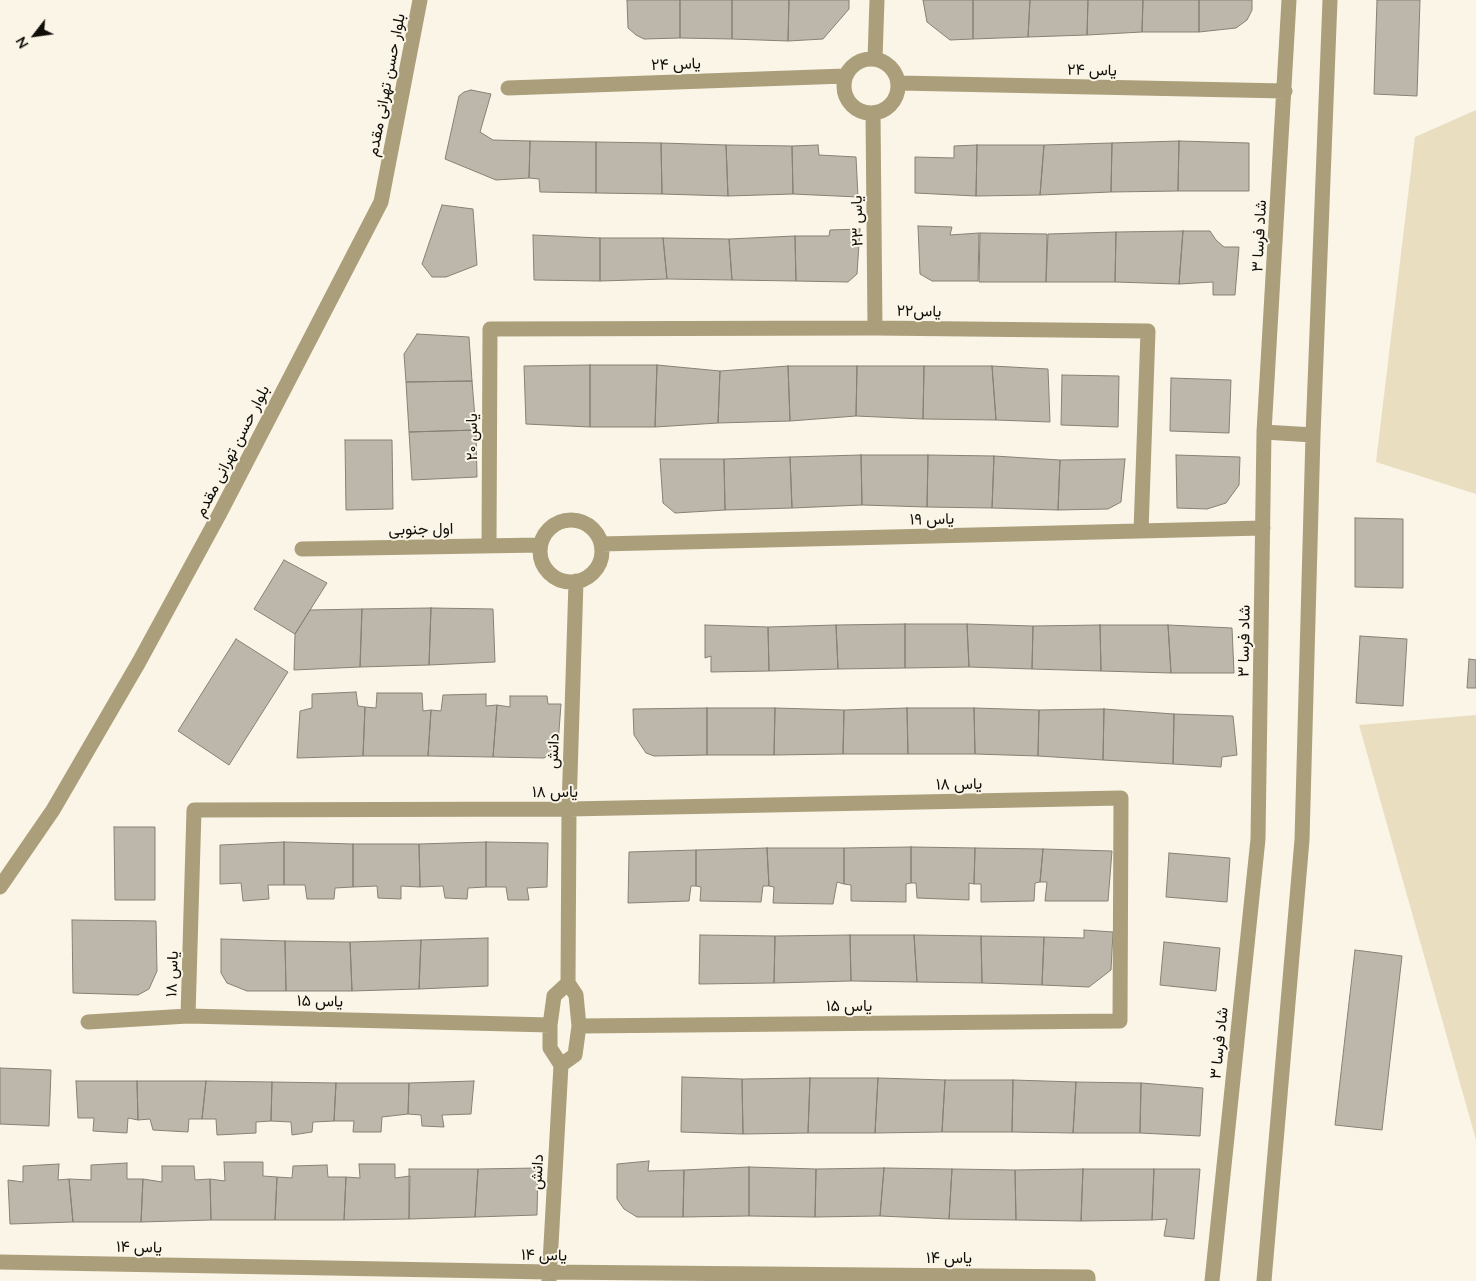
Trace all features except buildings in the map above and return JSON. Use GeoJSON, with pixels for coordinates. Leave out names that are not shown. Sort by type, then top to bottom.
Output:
{"type":"FeatureCollection","features":[{"type":"Feature","properties":{"kind":"street","name":"بلوار حسن تهرانی مقدم"},"geometry":{"type":"LineString","coordinates":[[0,887],[53,810],[139,662],[220,513],[381,202],[420,0]]}},
{"type":"Feature","properties":{"kind":"street"},"geometry":{"type":"LineString","coordinates":[[875,58],[877,0]]}},
{"type":"Feature","properties":{"kind":"street","name":"شاد فرسا ۳"},"geometry":{"type":"LineString","coordinates":[[1212,1281],[1258,839],[1264,432],[1290,0]]}},
{"type":"Feature","properties":{"kind":"street"},"geometry":{"type":"LineString","coordinates":[[1264,1281],[1302,840],[1313,435],[1330,0]]}},
{"type":"Feature","properties":{"kind":"street"},"geometry":{"type":"LineString","coordinates":[[875,58],[886,63],[895,72],[898,83],[896,98],[887,108],[873,113],[860,111],[849,102],[843,90],[845,76],[857,62],[863,59],[875,58]]}},
{"type":"Feature","properties":{"kind":"street","name":"یاس ۲۴"},"geometry":{"type":"LineString","coordinates":[[508,88],[845,76]]}},
{"type":"Feature","properties":{"kind":"street","name":"یاس ۲۴"},"geometry":{"type":"LineString","coordinates":[[898,83],[1285,91]]}},
{"type":"Feature","properties":{"kind":"street","name":"یاس ۲۳"},"geometry":{"type":"LineString","coordinates":[[873,113],[875,328]]}},
{"type":"Feature","properties":{"kind":"street","name":"یاس۲۲"},"geometry":{"type":"LineString","coordinates":[[490,329],[875,328],[1148,331],[1141,531]]}},
{"type":"Feature","properties":{"kind":"street","name":"یاس ۲۰"},"geometry":{"type":"LineString","coordinates":[[489,545],[490,329]]}},
{"type":"Feature","properties":{"kind":"street"},"geometry":{"type":"LineString","coordinates":[[1264,432],[1313,435]]}},
{"type":"Feature","properties":{"kind":"street"},"geometry":{"type":"LineString","coordinates":[[570,519],[581,521],[590,526],[597,534],[601,544],[602,554],[596,568],[585,578],[576,581],[566,581],[556,578],[542,564],[540,545],[544,535],[550,527],[560,521],[570,519]]}},
{"type":"Feature","properties":{"kind":"street","name":"یاس ۱۹"},"geometry":{"type":"LineString","coordinates":[[601,544],[1263,528]]}},
{"type":"Feature","properties":{"kind":"street","name":"اول جنوبی"},"geometry":{"type":"LineString","coordinates":[[302,549],[540,545]]}},
{"type":"Feature","properties":{"kind":"street","name":"دانش"},"geometry":{"type":"LineString","coordinates":[[568,983],[569,809],[576,581]]}},
{"type":"Feature","properties":{"kind":"street","name":"یاس ۱۸"},"geometry":{"type":"LineString","coordinates":[[188,1016],[194,810],[569,809],[1121,798],[1120,1021]]}},
{"type":"Feature","properties":{"kind":"street"},"geometry":{"type":"LineString","coordinates":[[568,983],[576,995],[579,1026],[575,1056],[561,1065],[550,1048],[550,1025],[554,996],[568,983]]}},
{"type":"Feature","properties":{"kind":"street","name":"یاس ۱۵"},"geometry":{"type":"LineString","coordinates":[[88,1022],[188,1016],[550,1025]]}},
{"type":"Feature","properties":{"kind":"street","name":"یاس ۱۵"},"geometry":{"type":"LineString","coordinates":[[579,1026],[1120,1021]]}},
{"type":"Feature","properties":{"kind":"street","name":"دانش"},"geometry":{"type":"LineString","coordinates":[[549,1277],[561,1065]]}},
{"type":"Feature","properties":{"kind":"street","name":"یاس ۱۴"},"geometry":{"type":"LineString","coordinates":[[0,1262],[549,1277],[1088,1279]]}},
{"type":"Feature","properties":{"kind":"shaded area"},"geometry":{"type":"Polygon","coordinates":[[[1476,110],[1476,494],[1376,462],[1415,137],[1476,110]]]}},
{"type":"Feature","properties":{"kind":"shaded area"},"geometry":{"type":"Polygon","coordinates":[[[1476,715],[1476,1140],[1359,725],[1476,715]]]}}]}
